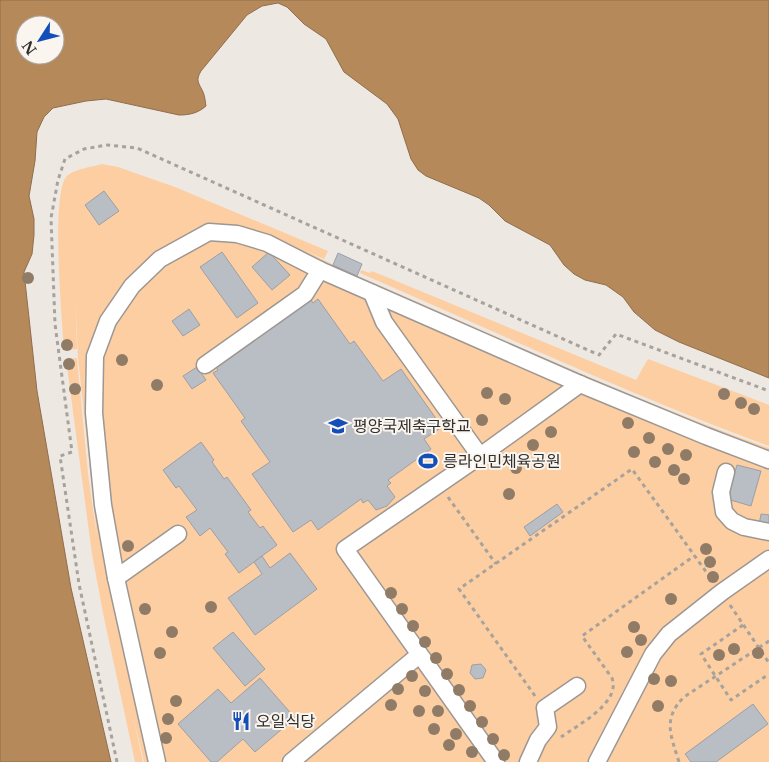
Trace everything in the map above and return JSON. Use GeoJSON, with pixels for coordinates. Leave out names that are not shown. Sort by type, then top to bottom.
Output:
{"type":"FeatureCollection","features":[{"type":"Feature","properties":{"kind":"lane"},"geometry":{"type":"LineString","coordinates":[[157,762],[116,578],[103,505],[94,412],[95,356],[108,321],[132,286],[160,259],[209,232],[237,234],[268,243],[320,270],[580,384],[769,460]]}},
{"type":"Feature","properties":{"kind":"lane"},"geometry":{"type":"LineString","coordinates":[[205,365],[305,294],[320,270]]}},
{"type":"Feature","properties":{"kind":"lane"},"geometry":{"type":"LineString","coordinates":[[372,293],[384,322],[480,456]]}},
{"type":"Feature","properties":{"kind":"lane"},"geometry":{"type":"LineString","coordinates":[[496,762],[345,549],[439,485],[580,384]]}},
{"type":"Feature","properties":{"kind":"lane"},"geometry":{"type":"LineString","coordinates":[[726,472],[721,492],[724,512],[732,521],[744,527],[769,532]]}},
{"type":"Feature","properties":{"kind":"lane"},"geometry":{"type":"LineString","coordinates":[[116,578],[178,534]]}},
{"type":"Feature","properties":{"kind":"lane"},"geometry":{"type":"LineString","coordinates":[[597,762],[653,654],[668,634],[722,592],[769,559]]}},
{"type":"Feature","properties":{"kind":"lane"},"geometry":{"type":"LineString","coordinates":[[291,762],[419,655]]}},
{"type":"Feature","properties":{"kind":"lane"},"geometry":{"type":"LineString","coordinates":[[528,762],[538,740],[548,727],[545,708],[577,686]]}},
{"type":"Feature","properties":{"kind":"path"},"geometry":{"type":"LineString","coordinates":[[72,452],[60,456],[79,584],[117,762]]}},
{"type":"Feature","properties":{"kind":"path"},"geometry":{"type":"LineString","coordinates":[[545,708],[459,589],[632,469],[722,592],[769,663]]}},
{"type":"Feature","properties":{"kind":"path"},"geometry":{"type":"LineString","coordinates":[[439,485],[496,564]]}},
{"type":"Feature","properties":{"kind":"path"},"geometry":{"type":"LineString","coordinates":[[582,636],[694,556]]}},
{"type":"Feature","properties":{"kind":"path"},"geometry":{"type":"LineString","coordinates":[[743,625],[701,654],[731,700],[769,674]]}},
{"type":"Feature","properties":{"kind":"path"},"geometry":{"type":"LineString","coordinates":[[679,762],[671,733],[670,716],[676,706],[684,697],[769,641]]}},
{"type":"Feature","properties":{"kind":"shaded area"},"geometry":{"type":"Polygon","coordinates":[[[0,0],[769,0],[769,378],[679,342],[655,330],[634,312],[623,297],[606,285],[585,280],[574,274],[564,265],[550,245],[505,221],[479,198],[426,176],[418,170],[411,159],[398,119],[387,104],[344,72],[326,39],[304,24],[287,7],[278,3],[262,6],[247,15],[201,71],[198,82],[204,94],[206,106],[197,112],[179,115],[106,99],[53,108],[44,117],[37,132],[35,161],[29,196],[34,219],[32,254],[24,272],[37,391],[71,588],[111,762],[0,762],[0,0]]]}},
{"type":"Feature","properties":{"kind":"shaded area","name":"릉라인민체육공원"},"geometry":{"type":"Polygon","coordinates":[[[102,164],[118,167],[175,187],[328,251],[324,259],[304,250],[357,277],[562,365],[717,429],[769,448],[769,762],[144,762],[132,712],[143,762],[135,762],[92,554],[66,359],[77,358],[88,474],[97,537],[78,358],[75,294],[77,349],[64,350],[60,287],[59,208],[66,177],[78,170],[102,164]]]}},
{"type":"Feature","properties":{"kind":"shaded area"},"geometry":{"type":"Polygon","coordinates":[[[361,270],[370,273],[372,271],[636,380],[648,359],[769,405],[769,446],[666,406],[563,362],[360,273],[361,270]]]}},
{"type":"Feature","properties":{"kind":"building"},"geometry":{"type":"Polygon","coordinates":[[[104,191],[119,211],[99,225],[85,205],[104,191]]]}},
{"type":"Feature","properties":{"kind":"building"},"geometry":{"type":"Polygon","coordinates":[[[222,252],[258,303],[237,318],[200,267],[222,252]]]}},
{"type":"Feature","properties":{"kind":"building"},"geometry":{"type":"Polygon","coordinates":[[[269,252],[290,275],[272,290],[252,267],[269,252]]]}},
{"type":"Feature","properties":{"kind":"building"},"geometry":{"type":"Polygon","coordinates":[[[338,253],[362,264],[357,276],[333,265],[338,253]]]}},
{"type":"Feature","properties":{"kind":"building"},"geometry":{"type":"Polygon","coordinates":[[[318,299],[350,344],[354,341],[383,381],[401,369],[442,427],[424,439],[431,449],[388,480],[391,483],[387,486],[395,497],[387,506],[376,510],[368,500],[363,503],[361,499],[318,530],[311,520],[293,532],[252,474],[270,462],[241,421],[245,418],[213,373],[218,370],[216,367],[311,300],[313,303],[318,299]]]}},
{"type":"Feature","properties":{"kind":"building"},"geometry":{"type":"Polygon","coordinates":[[[189,309],[200,325],[183,336],[172,321],[189,309]]]}},
{"type":"Feature","properties":{"kind":"building"},"geometry":{"type":"Polygon","coordinates":[[[197,367],[206,380],[192,389],[183,376],[197,367]]]}},
{"type":"Feature","properties":{"kind":"building"},"geometry":{"type":"Polygon","coordinates":[[[201,442],[214,460],[212,462],[224,479],[227,477],[251,510],[248,512],[260,528],[263,526],[277,545],[239,573],[225,554],[228,552],[210,528],[200,536],[186,517],[197,510],[179,486],[176,488],[163,470],[201,442]]]}},
{"type":"Feature","properties":{"kind":"building"},"geometry":{"type":"Polygon","coordinates":[[[737,465],[761,471],[751,506],[727,499],[737,465]]]}},
{"type":"Feature","properties":{"kind":"building"},"geometry":{"type":"Polygon","coordinates":[[[557,504],[563,512],[530,536],[524,527],[557,504]]]}},
{"type":"Feature","properties":{"kind":"building"},"geometry":{"type":"Polygon","coordinates":[[[761,514],[769,515],[769,527],[759,525],[761,514]]]}},
{"type":"Feature","properties":{"kind":"building"},"geometry":{"type":"Polygon","coordinates":[[[290,553],[317,589],[255,635],[228,598],[262,574],[254,562],[262,556],[270,568],[290,553]]]}},
{"type":"Feature","properties":{"kind":"building"},"geometry":{"type":"Polygon","coordinates":[[[233,632],[265,669],[245,686],[213,648],[233,632]]]}},
{"type":"Feature","properties":{"kind":"building"},"geometry":{"type":"Polygon","coordinates":[[[481,664],[486,670],[483,678],[475,679],[470,673],[472,665],[481,664]]]}},
{"type":"Feature","properties":{"kind":"building"},"geometry":{"type":"Polygon","coordinates":[[[260,678],[295,718],[255,752],[243,739],[217,762],[211,762],[178,724],[218,689],[231,703],[260,678]]]}},
{"type":"Feature","properties":{"kind":"building"},"geometry":{"type":"Polygon","coordinates":[[[753,704],[768,724],[716,762],[691,762],[685,754],[753,704]]]}},
{"type":"Feature","properties":{"kind":"place","name":"평양국제축구학교"},"geometry":{"type":"Point","coordinates":[338,426]}},
{"type":"Feature","properties":{"kind":"place","name":"릉라인민체육공원"},"geometry":{"type":"Point","coordinates":[428,461]}},
{"type":"Feature","properties":{"kind":"place","name":"오일식당"},"geometry":{"type":"Point","coordinates":[241,721]}}]}
